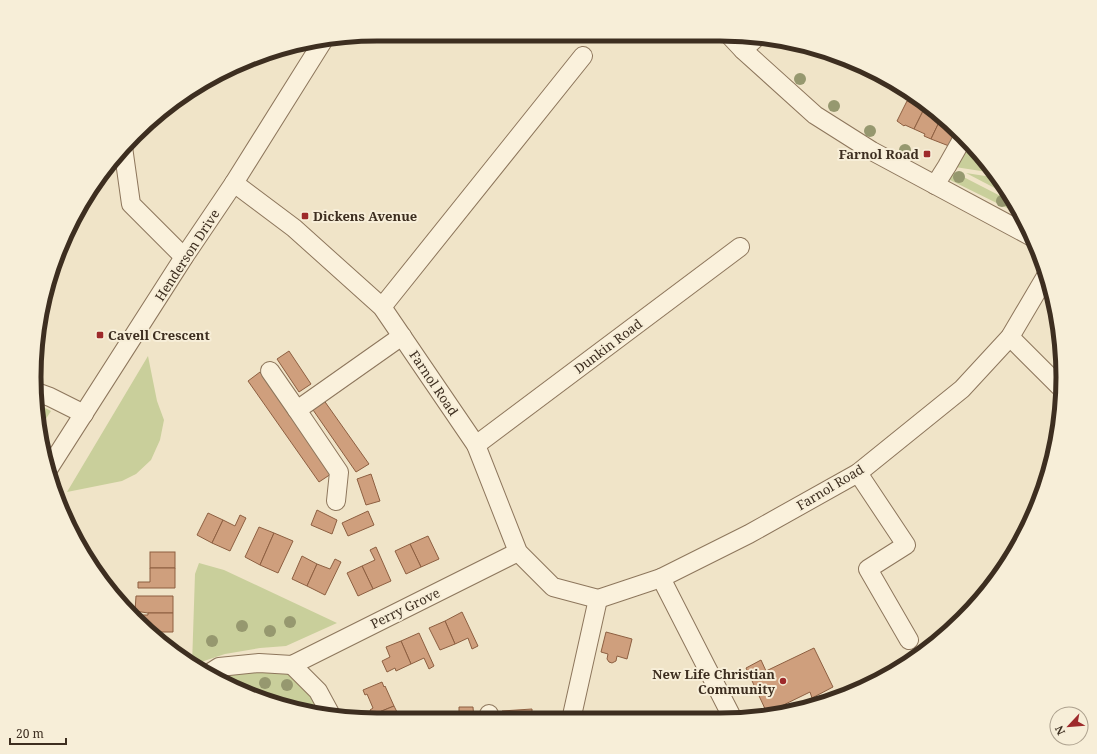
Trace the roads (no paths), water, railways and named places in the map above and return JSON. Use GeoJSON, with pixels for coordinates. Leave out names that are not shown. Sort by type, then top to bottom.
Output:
{"type":"FeatureCollection","features":[{"type":"Feature","properties":{"kind":"street"},"geometry":{"type":"LineString","coordinates":[[736,42],[743,50],[815,115],[872,150],[1023,232]]}},
{"type":"Feature","properties":{"kind":"street"},"geometry":{"type":"LineString","coordinates":[[743,50],[751,43]]}},
{"type":"Feature","properties":{"kind":"street","name":"Henderson Drive"},"geometry":{"type":"LineString","coordinates":[[52,464],[184,257],[234,183],[320,46]]}},
{"type":"Feature","properties":{"kind":"street"},"geometry":{"type":"LineString","coordinates":[[382,307],[583,56]]}},
{"type":"Feature","properties":{"kind":"street"},"geometry":{"type":"LineString","coordinates":[[935,185],[961,142]]}},
{"type":"Feature","properties":{"kind":"street"},"geometry":{"type":"LineString","coordinates":[[124,155],[131,204],[184,257]]}},
{"type":"Feature","properties":{"kind":"street","name":"Farnol Road"},"geometry":{"type":"LineString","coordinates":[[234,183],[294,228],[382,307],[476,445],[518,552],[553,588],[598,599],[661,578],[750,534],[858,473],[962,389],[1010,337],[1042,282]]}},
{"type":"Feature","properties":{"kind":"street","name":"Dunkin Road"},"geometry":{"type":"LineString","coordinates":[[476,445],[740,247]]}},
{"type":"Feature","properties":{"kind":"street"},"geometry":{"type":"LineString","coordinates":[[297,410],[402,336]]}},
{"type":"Feature","properties":{"kind":"street"},"geometry":{"type":"LineString","coordinates":[[1010,337],[1056,384]]}},
{"type":"Feature","properties":{"kind":"street"},"geometry":{"type":"LineString","coordinates":[[270,371],[339,472],[336,501]]}},
{"type":"Feature","properties":{"kind":"street"},"geometry":{"type":"LineString","coordinates":[[42,394],[84,414]]}},
{"type":"Feature","properties":{"kind":"street"},"geometry":{"type":"LineString","coordinates":[[858,473],[906,545],[868,570],[909,640]]}},
{"type":"Feature","properties":{"kind":"street","name":"Perry Grove"},"geometry":{"type":"LineString","coordinates":[[292,665],[518,552]]}},
{"type":"Feature","properties":{"kind":"street"},"geometry":{"type":"LineString","coordinates":[[661,578],[731,713]]}},
{"type":"Feature","properties":{"kind":"street"},"geometry":{"type":"LineString","coordinates":[[573,713],[598,599]]}},
{"type":"Feature","properties":{"kind":"street"},"geometry":{"type":"LineString","coordinates":[[214,670],[219,667],[259,663],[292,665],[318,691],[328,709]]}},
{"type":"Feature","properties":{"kind":"place","name":"Farnol Road"},"geometry":{"type":"Point","coordinates":[927,154]}},
{"type":"Feature","properties":{"kind":"place","name":"Dickens Avenue"},"geometry":{"type":"Point","coordinates":[305,216]}},
{"type":"Feature","properties":{"kind":"place","name":"Cavell Crescent"},"geometry":{"type":"Point","coordinates":[100,335]}},
{"type":"Feature","properties":{"kind":"place","name":"New Life Christian Community"},"geometry":{"type":"Point","coordinates":[783,681]}}]}
